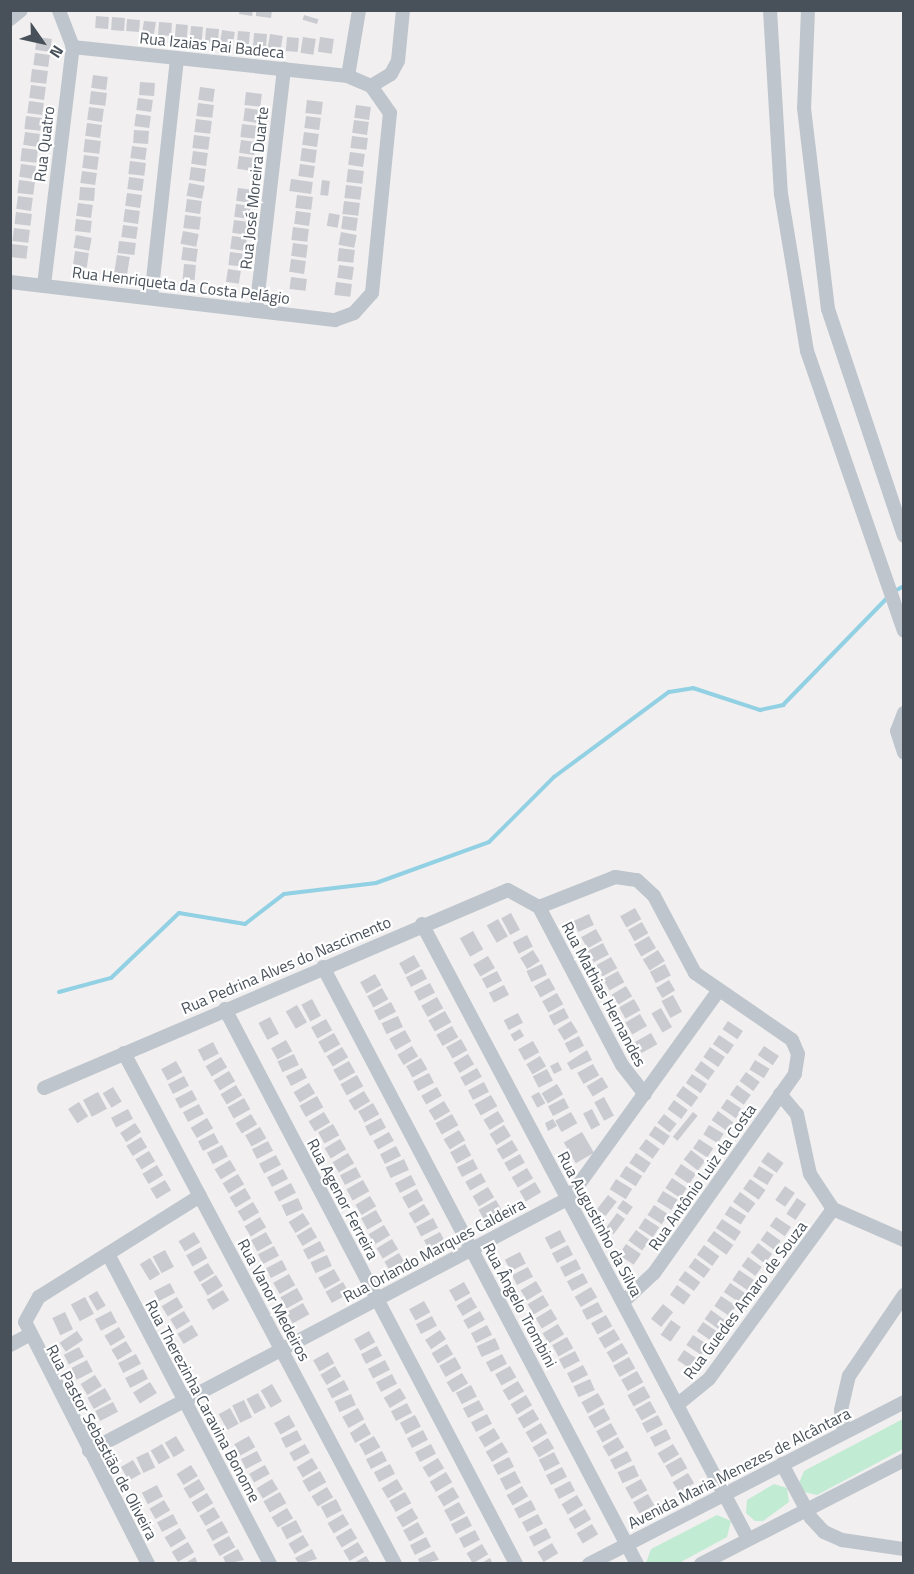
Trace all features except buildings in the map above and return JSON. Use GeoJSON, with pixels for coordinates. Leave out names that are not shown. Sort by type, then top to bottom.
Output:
{"type":"FeatureCollection","features":[{"type":"Feature","properties":{"kind":"street"},"geometry":{"type":"LineString","coordinates":[[10,19],[21,10]]}},
{"type":"Feature","properties":{"kind":"street","name":"Rua Quatro"},"geometry":{"type":"LineString","coordinates":[[44,285],[73,47],[59,10]]}},
{"type":"Feature","properties":{"kind":"street"},"geometry":{"type":"LineString","coordinates":[[348,76],[359,10]]}},
{"type":"Feature","properties":{"kind":"street"},"geometry":{"type":"LineString","coordinates":[[371,86],[392,74],[398,61],[403,10]]}},
{"type":"Feature","properties":{"kind":"street"},"geometry":{"type":"LineString","coordinates":[[770,10],[781,194],[807,351],[871,530],[903,631]]}},
{"type":"Feature","properties":{"kind":"street"},"geometry":{"type":"LineString","coordinates":[[808,10],[804,108],[828,309],[903,536]]}},
{"type":"Feature","properties":{"kind":"street","name":"Rua Izaias Pai Badeca"},"geometry":{"type":"LineString","coordinates":[[73,47],[348,76],[371,86]]}},
{"type":"Feature","properties":{"kind":"street"},"geometry":{"type":"LineString","coordinates":[[151,298],[177,58]]}},
{"type":"Feature","properties":{"kind":"street","name":"Rua José Moreira Duarte"},"geometry":{"type":"LineString","coordinates":[[256,311],[284,69]]}},
{"type":"Feature","properties":{"kind":"street","name":"Rua Henriqueta da Costa Pelágio"},"geometry":{"type":"LineString","coordinates":[[10,282],[256,311],[348,317],[372,293],[390,114],[371,86]]}},
{"type":"Feature","properties":{"kind":"street"},"geometry":{"type":"LineString","coordinates":[[903,713],[897,731],[903,753]]}},
{"type":"Feature","properties":{"kind":"street"},"geometry":{"type":"LineString","coordinates":[[539,907],[615,877],[637,880],[654,896],[696,973],[719,990]]}},
{"type":"Feature","properties":{"kind":"street","name":"Rua Pedrina Alves do Nascimento"},"geometry":{"type":"LineString","coordinates":[[44,1088],[502,891],[520,892],[539,907]]}},
{"type":"Feature","properties":{"kind":"street","name":"Rua Mathias Hernandes"},"geometry":{"type":"LineString","coordinates":[[539,907],[622,1065],[645,1094]]}},
{"type":"Feature","properties":{"kind":"street","name":"Rua Augustinho da Silva"},"geometry":{"type":"LineString","coordinates":[[422,924],[748,1539]]}},
{"type":"Feature","properties":{"kind":"street","name":"Rua Ângelo Trombini"},"geometry":{"type":"LineString","coordinates":[[323,967],[637,1563]]}},
{"type":"Feature","properties":{"kind":"street","name":"Rua Orlando Marques Caldeira"},"geometry":{"type":"LineString","coordinates":[[89,1451],[569,1198],[719,990]]}},
{"type":"Feature","properties":{"kind":"street","name":"Rua Antônio Luiz da Costa"},"geometry":{"type":"LineString","coordinates":[[623,1302],[654,1273],[797,1069],[795,1044],[719,990]]}},
{"type":"Feature","properties":{"kind":"street","name":"Rua Agenor Ferreira"},"geometry":{"type":"LineString","coordinates":[[225,1009],[516,1563]]}},
{"type":"Feature","properties":{"kind":"street","name":"Rua Vanor Medeiros"},"geometry":{"type":"LineString","coordinates":[[124,1053],[395,1563]]}},
{"type":"Feature","properties":{"kind":"street"},"geometry":{"type":"LineString","coordinates":[[780,1094],[797,1114],[810,1174],[833,1209],[903,1240]]}},
{"type":"Feature","properties":{"kind":"street"},"geometry":{"type":"LineString","coordinates":[[10,1345],[27,1336],[26,1317],[34,1301],[200,1196]]}},
{"type":"Feature","properties":{"kind":"street","name":"Rua Guedes Amaro de Souza"},"geometry":{"type":"LineString","coordinates":[[677,1405],[709,1379],[833,1209]]}},
{"type":"Feature","properties":{"kind":"street","name":"Rua Therezinha Caravina Bonome"},"geometry":{"type":"LineString","coordinates":[[108,1254],[270,1563]]}},
{"type":"Feature","properties":{"kind":"street"},"geometry":{"type":"LineString","coordinates":[[844,1432],[841,1410],[849,1376],[903,1295]]}},
{"type":"Feature","properties":{"kind":"street","name":"Rua Pastor Sebastião de Oliveira"},"geometry":{"type":"LineString","coordinates":[[27,1336],[148,1563]]}},
{"type":"Feature","properties":{"kind":"street","name":"Avenida Maria Menezes de Alcântara"},"geometry":{"type":"LineString","coordinates":[[589,1563],[903,1402]]}},
{"type":"Feature","properties":{"kind":"street"},"geometry":{"type":"LineString","coordinates":[[701,1563],[903,1460]]}},
{"type":"Feature","properties":{"kind":"street"},"geometry":{"type":"LineString","coordinates":[[782,1464],[806,1510],[833,1537],[903,1549]]}},
{"type":"Feature","properties":{"kind":"green space"},"geometry":{"type":"Polygon","coordinates":[[[903,1419],[903,1449],[817,1495],[804,1492],[799,1483],[804,1471],[903,1419]]]}},
{"type":"Feature","properties":{"kind":"green space"},"geometry":{"type":"Polygon","coordinates":[[[774,1484],[787,1488],[789,1502],[763,1521],[755,1521],[746,1513],[747,1500],[774,1484]]]}},
{"type":"Feature","properties":{"kind":"green space"},"geometry":{"type":"Polygon","coordinates":[[[717,1515],[731,1521],[727,1537],[679,1563],[646,1563],[651,1549],[717,1515]]]}},
{"type":"Feature","properties":{"kind":"waterway"},"geometry":{"type":"LineString","coordinates":[[893,592],[904,586]]}},
{"type":"Feature","properties":{"kind":"waterway"},"geometry":{"type":"LineString","coordinates":[[59,992],[111,978],[179,913],[245,924],[284,894],[376,883],[489,842],[554,777],[669,692],[693,688],[760,710],[783,705],[888,597]]}}]}
